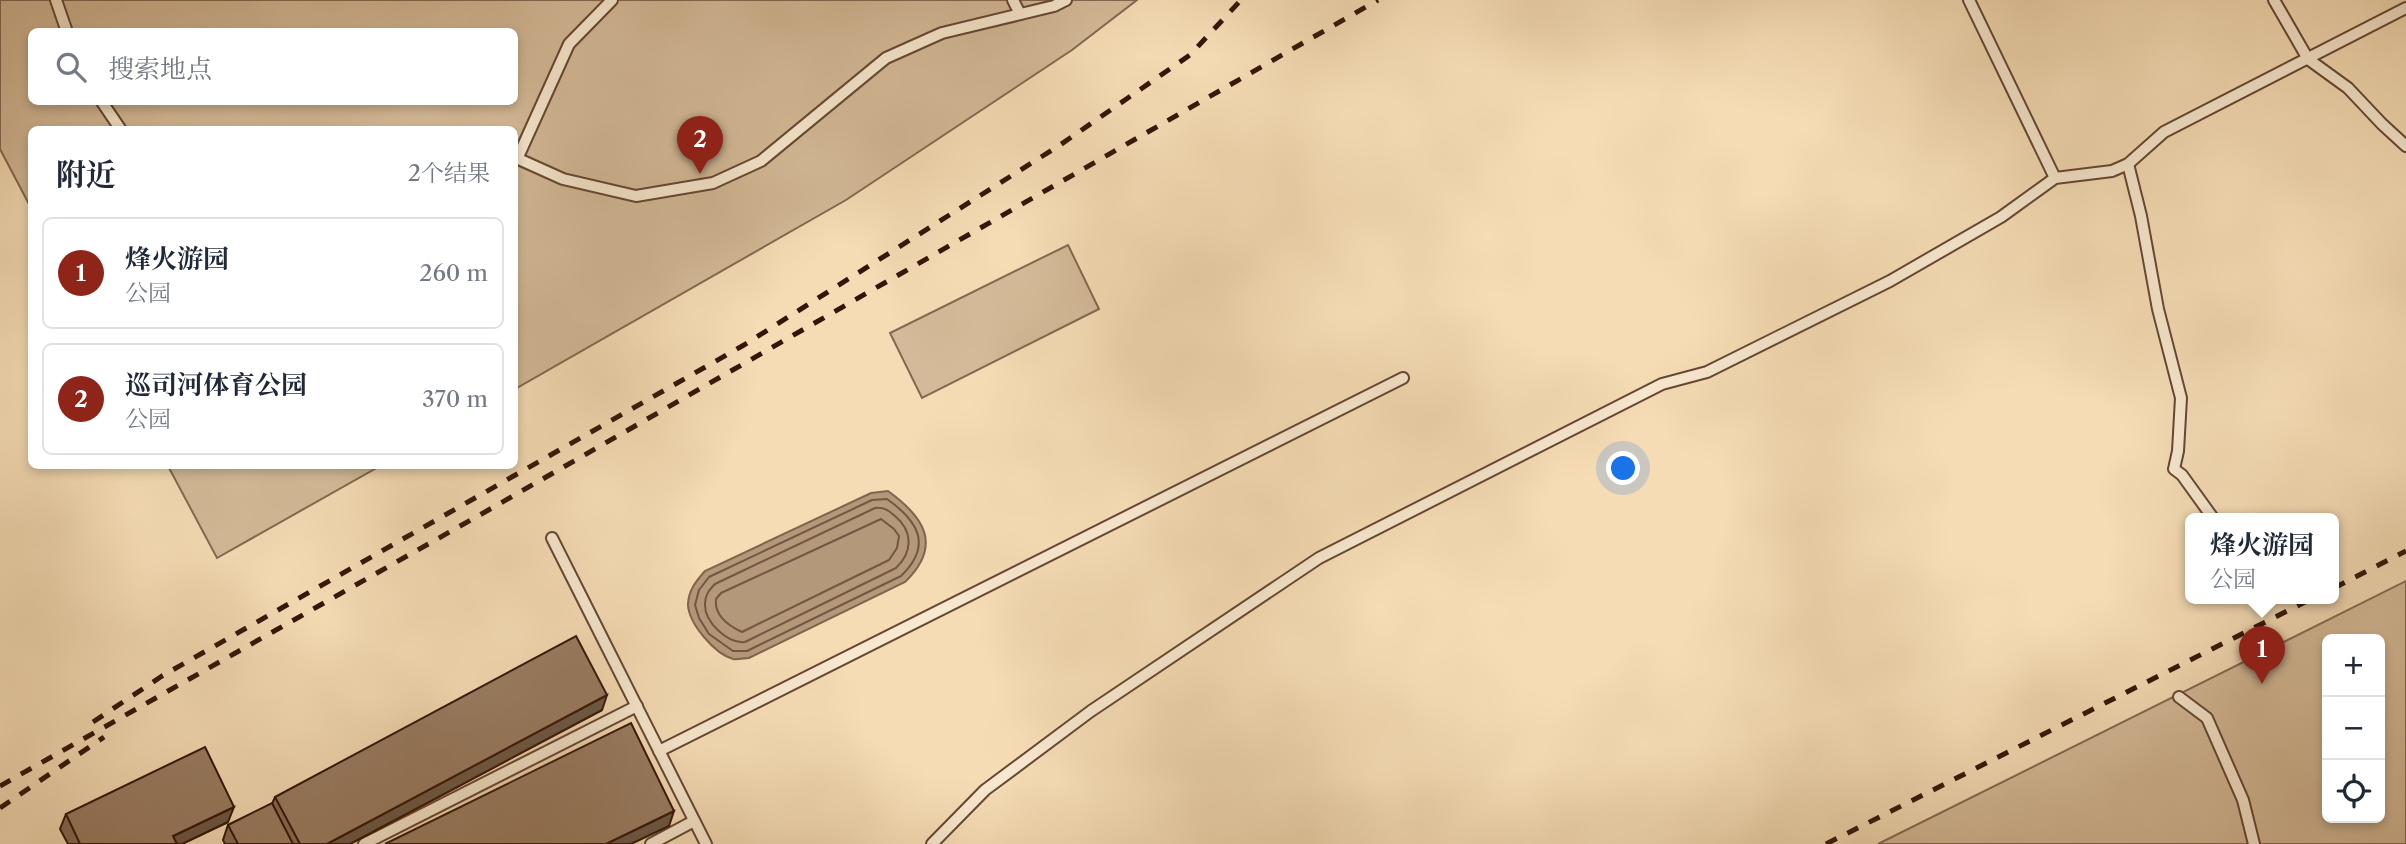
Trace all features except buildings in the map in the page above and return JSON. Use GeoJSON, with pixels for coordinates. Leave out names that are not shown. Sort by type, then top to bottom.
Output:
{"type":"FeatureCollection","features":[{"type":"Feature","properties":{"kind":"lane"},"geometry":{"type":"LineString","coordinates":[[56,0],[66,28]]}},
{"type":"Feature","properties":{"kind":"lane"},"geometry":{"type":"LineString","coordinates":[[518,153],[569,44],[611,0]]}},
{"type":"Feature","properties":{"kind":"lane"},"geometry":{"type":"LineString","coordinates":[[1013,0],[1020,14]]}},
{"type":"Feature","properties":{"kind":"lane"},"geometry":{"type":"LineString","coordinates":[[518,158],[563,179],[636,196],[713,183],[761,161],[886,58],[942,33],[1054,6],[1066,0]]}},
{"type":"Feature","properties":{"kind":"lane"},"geometry":{"type":"LineString","coordinates":[[1969,0],[2055,178]]}},
{"type":"Feature","properties":{"kind":"lane"},"geometry":{"type":"LineString","coordinates":[[2274,0],[2308,59],[2348,88],[2406,146]]}},
{"type":"Feature","properties":{"kind":"lane"},"geometry":{"type":"LineString","coordinates":[[932,844],[985,790],[1080,719],[1319,558],[1662,384],[1707,372],[1890,281],[2001,217],[2055,178],[2112,171],[2128,164],[2164,132],[2406,8]]}},
{"type":"Feature","properties":{"kind":"lane"},"geometry":{"type":"LineString","coordinates":[[104,105],[118,126]]}},
{"type":"Feature","properties":{"kind":"lane"},"geometry":{"type":"LineString","coordinates":[[2128,164],[2141,216],[2158,309],[2181,398],[2178,451],[2174,469],[2182,475],[2209,513]]}},
{"type":"Feature","properties":{"kind":"lane"},"geometry":{"type":"LineString","coordinates":[[658,759],[1403,378]]}},
{"type":"Feature","properties":{"kind":"lane"},"geometry":{"type":"LineString","coordinates":[[552,538],[637,706],[658,759],[706,844]]}},
{"type":"Feature","properties":{"kind":"lane"},"geometry":{"type":"LineString","coordinates":[[2179,697],[2207,718],[2243,800],[2254,844]]}},
{"type":"Feature","properties":{"kind":"lane"},"geometry":{"type":"LineString","coordinates":[[364,844],[637,706]]}},
{"type":"Feature","properties":{"kind":"lane"},"geometry":{"type":"LineString","coordinates":[[651,844],[694,821]]}},
{"type":"Feature","properties":{"kind":"shaded area"},"geometry":{"type":"Polygon","coordinates":[[[0,0],[1137,0],[1072,50],[846,200],[518,387],[518,126],[28,126],[28,202],[0,149],[0,0]]]}},
{"type":"Feature","properties":{"kind":"shaded area"},"geometry":{"type":"Polygon","coordinates":[[[1068,245],[1099,309],[922,398],[890,333],[1068,245]]]}},
{"type":"Feature","properties":{"kind":"shaded area"},"geometry":{"type":"Polygon","coordinates":[[[170,469],[375,469],[217,558],[170,469]]]}},
{"type":"Feature","properties":{"kind":"shaded area"},"geometry":{"type":"Polygon","coordinates":[[[2406,581],[2406,844],[1878,844],[2406,581]]]}},
{"type":"Feature","properties":{"kind":"water"},"geometry":{"type":"Polygon","coordinates":[[[888,491],[911,511],[924,532],[926,544],[923,556],[917,569],[905,582],[749,658],[735,659],[726,656],[711,645],[698,629],[689,613],[688,600],[693,586],[705,571],[871,493],[888,491]]]}},
{"type":"Feature","properties":{"kind":"railway"},"geometry":{"type":"LineString","coordinates":[[93,722],[162,676],[744,345],[1060,145],[1190,55],[1241,0]]}},
{"type":"Feature","properties":{"kind":"railway"},"geometry":{"type":"LineString","coordinates":[[0,786],[492,508],[1378,0]]}},
{"type":"Feature","properties":{"kind":"railway"},"geometry":{"type":"LineString","coordinates":[[2339,585],[2406,551]]}},
{"type":"Feature","properties":{"kind":"railway"},"geometry":{"type":"LineString","coordinates":[[1826,844],[2301,604]]}},
{"type":"Feature","properties":{"kind":"railway"},"geometry":{"type":"LineString","coordinates":[[0,808],[104,737]]}},
{"type":"Feature","properties":{"kind":"place","name":"巡司河体育公园"},"geometry":{"type":"Point","coordinates":[700,174]}},
{"type":"Feature","properties":{"kind":"place","name":"烽火游园"},"geometry":{"type":"Point","coordinates":[2262,684]}}]}
